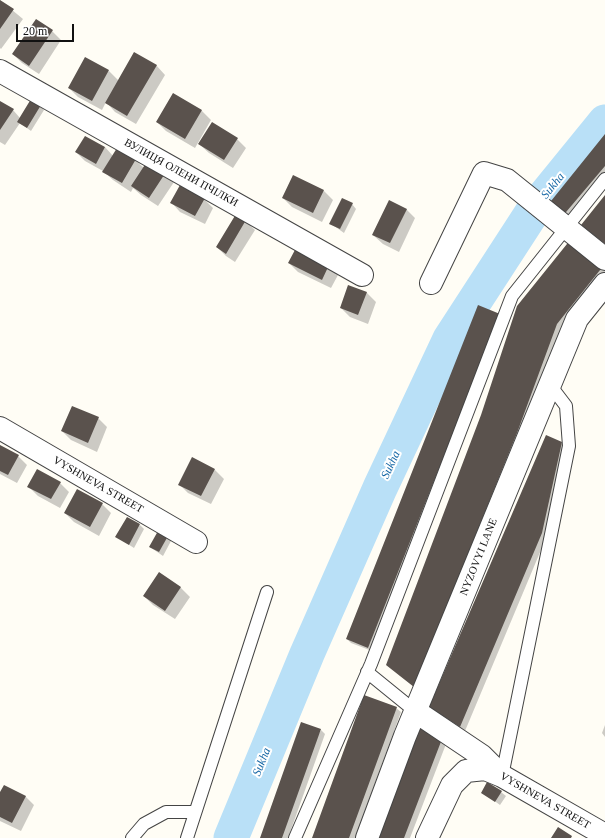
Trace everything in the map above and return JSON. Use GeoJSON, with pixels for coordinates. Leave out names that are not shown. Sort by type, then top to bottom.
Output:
{"type":"FeatureCollection","features":[{"type":"Feature","properties":{"kind":"street","name":"ВУЛИЦЯ ОЛЕНИ ПЧІЛКИ"},"geometry":{"type":"LineString","coordinates":[[0,70],[362,275]]}},
{"type":"Feature","properties":{"kind":"street"},"geometry":{"type":"LineString","coordinates":[[431,283],[484,173],[507,180],[605,259]]}},
{"type":"Feature","properties":{"kind":"street","name":"NYZOVYI LANE"},"geometry":{"type":"LineString","coordinates":[[367,838],[415,712],[577,319],[605,284]]}},
{"type":"Feature","properties":{"kind":"street","name":"VYSHNEVA STREET"},"geometry":{"type":"LineString","coordinates":[[0,428],[196,542]]}},
{"type":"Feature","properties":{"kind":"street"},"geometry":{"type":"LineString","coordinates":[[415,712],[482,756],[502,776]]}},
{"type":"Feature","properties":{"kind":"street","name":"VYSHNEVA STREET"},"geometry":{"type":"LineString","coordinates":[[427,838],[452,785],[466,771],[485,769],[502,776],[605,835]]}},
{"type":"Feature","properties":{"kind":"lane"},"geometry":{"type":"LineString","coordinates":[[294,838],[367,672],[512,296],[605,179]]}},
{"type":"Feature","properties":{"kind":"lane"},"geometry":{"type":"LineString","coordinates":[[502,776],[569,446],[566,406],[550,385]]}},
{"type":"Feature","properties":{"kind":"lane"},"geometry":{"type":"LineString","coordinates":[[187,838],[194,812],[267,592]]}},
{"type":"Feature","properties":{"kind":"lane"},"geometry":{"type":"LineString","coordinates":[[367,672],[415,712]]}},
{"type":"Feature","properties":{"kind":"lane"},"geometry":{"type":"LineString","coordinates":[[132,838],[144,824],[166,812],[194,812]]}},
{"type":"Feature","properties":{"kind":"building"},"geometry":{"type":"Polygon","coordinates":[[[0,0],[14,9],[0,29],[0,0]]]}},
{"type":"Feature","properties":{"kind":"building"},"geometry":{"type":"Polygon","coordinates":[[[36,19],[53,30],[29,66],[12,54],[36,19]]]}},
{"type":"Feature","properties":{"kind":"building"},"geometry":{"type":"Polygon","coordinates":[[[134,52],[157,65],[127,116],[105,103],[134,52]]]}},
{"type":"Feature","properties":{"kind":"building"},"geometry":{"type":"Polygon","coordinates":[[[85,57],[109,70],[92,101],[68,88],[85,57]]]}},
{"type":"Feature","properties":{"kind":"building"},"geometry":{"type":"Polygon","coordinates":[[[173,93],[202,110],[185,139],[156,122],[173,93]]]}},
{"type":"Feature","properties":{"kind":"building"},"geometry":{"type":"Polygon","coordinates":[[[31,99],[41,105],[27,128],[17,122],[31,99]]]}},
{"type":"Feature","properties":{"kind":"building"},"geometry":{"type":"Polygon","coordinates":[[[0,101],[14,109],[0,130],[0,101]]]}},
{"type":"Feature","properties":{"kind":"building"},"geometry":{"type":"Polygon","coordinates":[[[212,122],[238,138],[224,160],[198,144],[212,122]]]}},
{"type":"Feature","properties":{"kind":"building"},"geometry":{"type":"Polygon","coordinates":[[[605,134],[605,166],[561,218],[547,206],[605,134]]]}},
{"type":"Feature","properties":{"kind":"building"},"geometry":{"type":"Polygon","coordinates":[[[85,136],[105,147],[96,164],[75,152],[85,136]]]}},
{"type":"Feature","properties":{"kind":"building"},"geometry":{"type":"Polygon","coordinates":[[[117,148],[136,159],[122,183],[102,172],[117,148]]]}},
{"type":"Feature","properties":{"kind":"building"},"geometry":{"type":"Polygon","coordinates":[[[148,160],[166,172],[149,198],[131,186],[148,160]]]}},
{"type":"Feature","properties":{"kind":"building"},"geometry":{"type":"Polygon","coordinates":[[[293,175],[324,190],[313,213],[282,198],[293,175]]]}},
{"type":"Feature","properties":{"kind":"building"},"geometry":{"type":"Polygon","coordinates":[[[180,185],[205,198],[195,216],[170,203],[180,185]]]}},
{"type":"Feature","properties":{"kind":"building"},"geometry":{"type":"Polygon","coordinates":[[[605,195],[605,244],[581,225],[605,195]]]}},
{"type":"Feature","properties":{"kind":"building"},"geometry":{"type":"Polygon","coordinates":[[[342,198],[353,203],[340,229],[329,224],[342,198]]]}},
{"type":"Feature","properties":{"kind":"building"},"geometry":{"type":"Polygon","coordinates":[[[389,200],[407,209],[390,243],[372,235],[389,200]]]}},
{"type":"Feature","properties":{"kind":"building"},"geometry":{"type":"Polygon","coordinates":[[[236,214],[246,220],[226,254],[216,247],[236,214]]]}},
{"type":"Feature","properties":{"kind":"building"},"geometry":{"type":"Polygon","coordinates":[[[571,239],[604,265],[557,324],[517,433],[414,687],[386,665],[481,415],[517,306],[571,239]]]}},
{"type":"Feature","properties":{"kind":"building"},"geometry":{"type":"Polygon","coordinates":[[[296,248],[329,265],[322,280],[288,263],[296,248]]]}},
{"type":"Feature","properties":{"kind":"building"},"geometry":{"type":"Polygon","coordinates":[[[348,285],[367,292],[358,315],[340,308],[348,285]]]}},
{"type":"Feature","properties":{"kind":"building"},"geometry":{"type":"Polygon","coordinates":[[[478,305],[500,314],[368,648],[346,639],[478,305]]]}},
{"type":"Feature","properties":{"kind":"building"},"geometry":{"type":"Polygon","coordinates":[[[72,406],[99,417],[88,443],[61,431],[72,406]]]}},
{"type":"Feature","properties":{"kind":"building"},"geometry":{"type":"Polygon","coordinates":[[[546,435],[562,442],[542,533],[460,727],[429,707],[546,435]]]}},
{"type":"Feature","properties":{"kind":"building"},"geometry":{"type":"Polygon","coordinates":[[[0,445],[19,455],[8,475],[0,471],[0,445]]]}},
{"type":"Feature","properties":{"kind":"building"},"geometry":{"type":"Polygon","coordinates":[[[192,457],[215,469],[201,496],[178,485],[192,457]]]}},
{"type":"Feature","properties":{"kind":"building"},"geometry":{"type":"Polygon","coordinates":[[[37,469],[61,482],[51,499],[27,487],[37,469]]]}},
{"type":"Feature","properties":{"kind":"building"},"geometry":{"type":"Polygon","coordinates":[[[77,489],[103,503],[90,527],[64,513],[77,489]]]}},
{"type":"Feature","properties":{"kind":"building"},"geometry":{"type":"Polygon","coordinates":[[[127,517],[140,524],[129,545],[115,537],[127,517]]]}},
{"type":"Feature","properties":{"kind":"building"},"geometry":{"type":"Polygon","coordinates":[[[158,531],[168,536],[159,552],[149,547],[158,531]]]}},
{"type":"Feature","properties":{"kind":"building"},"geometry":{"type":"Polygon","coordinates":[[[159,572],[181,587],[165,611],[143,596],[159,572]]]}},
{"type":"Feature","properties":{"kind":"building"},"geometry":{"type":"Polygon","coordinates":[[[364,695],[397,707],[349,838],[312,838],[364,695]]]}},
{"type":"Feature","properties":{"kind":"building"},"geometry":{"type":"Polygon","coordinates":[[[301,722],[321,729],[282,838],[260,838],[301,722]]]}},
{"type":"Feature","properties":{"kind":"building"},"geometry":{"type":"Polygon","coordinates":[[[419,728],[442,739],[404,838],[377,838],[419,728]]]}},
{"type":"Feature","properties":{"kind":"building"},"geometry":{"type":"Polygon","coordinates":[[[487,782],[502,791],[495,802],[481,793],[487,782]]]}},
{"type":"Feature","properties":{"kind":"building"},"geometry":{"type":"Polygon","coordinates":[[[4,785],[26,796],[12,823],[0,817],[0,792],[4,785]]]}},
{"type":"Feature","properties":{"kind":"building"},"geometry":{"type":"Polygon","coordinates":[[[558,827],[572,836],[571,838],[551,838],[558,827]]]}},
{"type":"Feature","properties":{"kind":"waterway","name":"Sukha"},"geometry":{"type":"LineString","coordinates":[[231,838],[307,654],[380,488],[450,339],[535,208],[605,122]]}}]}
